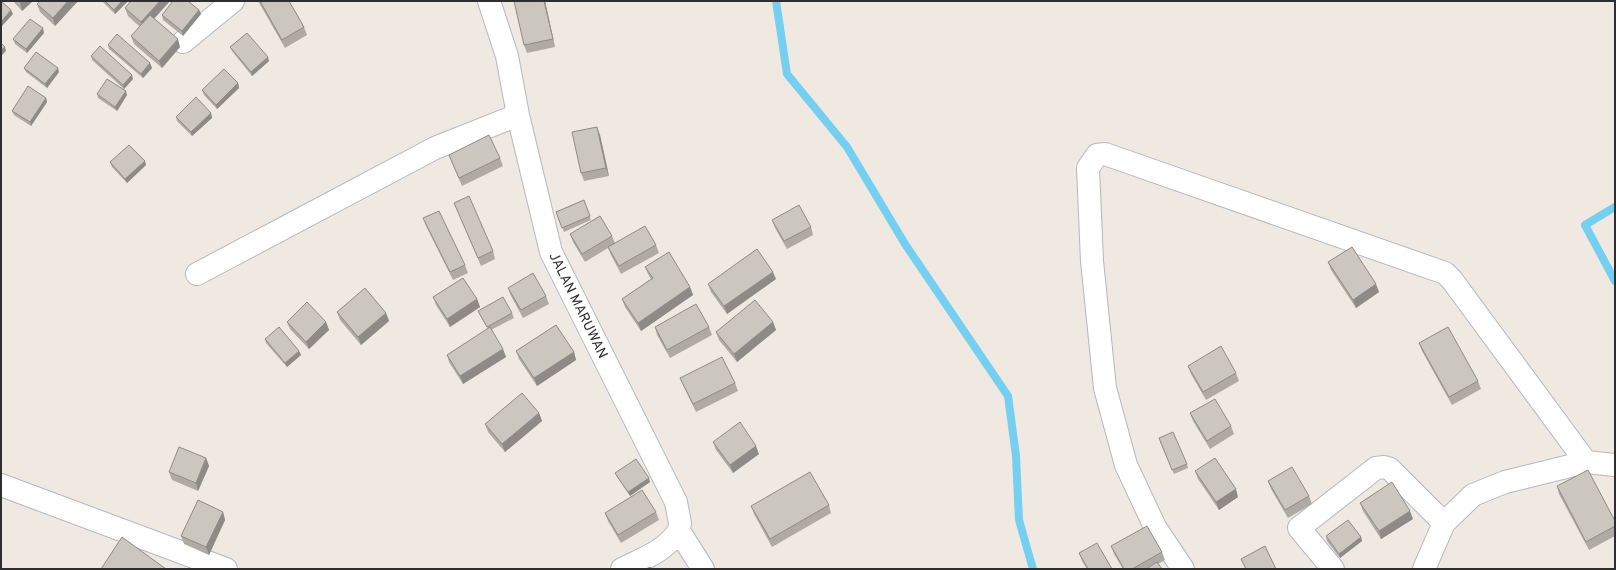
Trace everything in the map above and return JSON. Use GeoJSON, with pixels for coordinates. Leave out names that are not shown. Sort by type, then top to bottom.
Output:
{"type":"FeatureCollection","features":[{"type":"Feature","properties":{"kind":"street"},"geometry":{"type":"LineString","coordinates":[[183,42],[233,1]]}},
{"type":"Feature","properties":{"kind":"street","name":"JALAN MARUWAN"},"geometry":{"type":"LineString","coordinates":[[489,1],[507,56],[518,114],[551,252],[676,502],[680,523],[679,531],[703,569]]}},
{"type":"Feature","properties":{"kind":"street"},"geometry":{"type":"LineString","coordinates":[[196,274],[436,148],[518,114]]}},
{"type":"Feature","properties":{"kind":"street"},"geometry":{"type":"LineString","coordinates":[[1183,569],[1155,527],[1126,465],[1105,388],[1092,261],[1088,168],[1097,155],[1105,154],[1445,273],[1452,280],[1586,462]]}},
{"type":"Feature","properties":{"kind":"street"},"geometry":{"type":"LineString","coordinates":[[1424,569],[1444,523],[1473,495],[1505,482],[1586,462],[1615,465]]}},
{"type":"Feature","properties":{"kind":"street"},"geometry":{"type":"LineString","coordinates":[[1333,569],[1299,528],[1376,468],[1384,467],[1390,469],[1444,523]]}},
{"type":"Feature","properties":{"kind":"street"},"geometry":{"type":"LineString","coordinates":[[1,485],[226,569]]}},
{"type":"Feature","properties":{"kind":"street"},"geometry":{"type":"LineString","coordinates":[[622,569],[661,550],[679,531]]}},
{"type":"Feature","properties":{"kind":"building"},"geometry":{"type":"Polygon","coordinates":[[[1,1],[11,10],[1,22],[1,1]]]}},
{"type":"Feature","properties":{"kind":"building"},"geometry":{"type":"Polygon","coordinates":[[[40,1],[68,1],[53,18],[37,4],[40,1]]]}},
{"type":"Feature","properties":{"kind":"building"},"geometry":{"type":"Polygon","coordinates":[[[105,1],[122,1],[114,10],[105,1]]]}},
{"type":"Feature","properties":{"kind":"building"},"geometry":{"type":"Polygon","coordinates":[[[131,1],[160,1],[141,22],[125,8],[131,1]]]}},
{"type":"Feature","properties":{"kind":"building"},"geometry":{"type":"Polygon","coordinates":[[[173,1],[188,1],[199,10],[182,31],[162,15],[173,1]]]}},
{"type":"Feature","properties":{"kind":"building"},"geometry":{"type":"Polygon","coordinates":[[[260,1],[289,1],[304,27],[282,40],[260,1]]]}},
{"type":"Feature","properties":{"kind":"building"},"geometry":{"type":"Polygon","coordinates":[[[514,1],[544,1],[553,39],[524,45],[514,1]]]}},
{"type":"Feature","properties":{"kind":"building"},"geometry":{"type":"Polygon","coordinates":[[[150,15],[178,39],[159,61],[131,36],[150,15]]]}},
{"type":"Feature","properties":{"kind":"building"},"geometry":{"type":"Polygon","coordinates":[[[30,19],[43,28],[26,49],[13,39],[30,19]]]}},
{"type":"Feature","properties":{"kind":"building"},"geometry":{"type":"Polygon","coordinates":[[[247,33],[268,57],[251,72],[230,47],[247,33]]]}},
{"type":"Feature","properties":{"kind":"building"},"geometry":{"type":"Polygon","coordinates":[[[117,34],[150,63],[141,74],[108,45],[117,34]]]}},
{"type":"Feature","properties":{"kind":"building"},"geometry":{"type":"Polygon","coordinates":[[[1,43],[5,47],[1,50],[1,43]]]}},
{"type":"Feature","properties":{"kind":"building"},"geometry":{"type":"Polygon","coordinates":[[[100,46],[132,75],[123,85],[91,56],[100,46]]]}},
{"type":"Feature","properties":{"kind":"building"},"geometry":{"type":"Polygon","coordinates":[[[36,52],[58,68],[45,84],[24,68],[36,52]]]}},
{"type":"Feature","properties":{"kind":"building"},"geometry":{"type":"Polygon","coordinates":[[[224,69],[238,83],[216,105],[202,90],[224,69]]]}},
{"type":"Feature","properties":{"kind":"building"},"geometry":{"type":"Polygon","coordinates":[[[107,79],[126,91],[115,107],[97,94],[107,79]]]}},
{"type":"Feature","properties":{"kind":"building"},"geometry":{"type":"Polygon","coordinates":[[[28,86],[46,98],[30,122],[12,111],[28,86]]]}},
{"type":"Feature","properties":{"kind":"building"},"geometry":{"type":"Polygon","coordinates":[[[196,97],[211,113],[191,132],[176,117],[196,97]]]}},
{"type":"Feature","properties":{"kind":"building"},"geometry":{"type":"Polygon","coordinates":[[[597,127],[606,168],[581,173],[572,132],[597,127]]]}},
{"type":"Feature","properties":{"kind":"building"},"geometry":{"type":"Polygon","coordinates":[[[489,135],[500,158],[459,178],[449,155],[489,135]]]}},
{"type":"Feature","properties":{"kind":"building"},"geometry":{"type":"Polygon","coordinates":[[[129,145],[145,161],[125,179],[110,162],[129,145]]]}},
{"type":"Feature","properties":{"kind":"building"},"geometry":{"type":"Polygon","coordinates":[[[469,196],[493,251],[478,258],[454,203],[469,196]]]}},
{"type":"Feature","properties":{"kind":"building"},"geometry":{"type":"Polygon","coordinates":[[[584,200],[590,216],[562,228],[556,212],[584,200]]]}},
{"type":"Feature","properties":{"kind":"building"},"geometry":{"type":"Polygon","coordinates":[[[799,205],[811,227],[784,241],[772,220],[799,205]]]}},
{"type":"Feature","properties":{"kind":"building"},"geometry":{"type":"Polygon","coordinates":[[[439,211],[465,265],[450,272],[423,218],[439,211]]]}},
{"type":"Feature","properties":{"kind":"building"},"geometry":{"type":"Polygon","coordinates":[[[600,216],[612,236],[582,254],[570,234],[600,216]]]}},
{"type":"Feature","properties":{"kind":"building"},"geometry":{"type":"Polygon","coordinates":[[[645,226],[656,245],[619,266],[608,247],[645,226]]]}},
{"type":"Feature","properties":{"kind":"building"},"geometry":{"type":"Polygon","coordinates":[[[1352,247],[1376,284],[1353,300],[1328,262],[1352,247]]]}},
{"type":"Feature","properties":{"kind":"building"},"geometry":{"type":"Polygon","coordinates":[[[757,249],[773,272],[724,306],[708,284],[757,249]]]}},
{"type":"Feature","properties":{"kind":"building"},"geometry":{"type":"Polygon","coordinates":[[[669,252],[690,287],[638,323],[622,299],[653,278],[645,267],[669,252]]]}},
{"type":"Feature","properties":{"kind":"building"},"geometry":{"type":"Polygon","coordinates":[[[533,273],[546,296],[521,310],[508,288],[533,273]]]}},
{"type":"Feature","properties":{"kind":"building"},"geometry":{"type":"Polygon","coordinates":[[[463,278],[477,299],[447,319],[433,297],[463,278]]]}},
{"type":"Feature","properties":{"kind":"building"},"geometry":{"type":"Polygon","coordinates":[[[365,288],[386,313],[358,337],[337,312],[365,288]]]}},
{"type":"Feature","properties":{"kind":"building"},"geometry":{"type":"Polygon","coordinates":[[[503,297],[512,313],[487,327],[478,311],[503,297]]]}},
{"type":"Feature","properties":{"kind":"building"},"geometry":{"type":"Polygon","coordinates":[[[755,300],[773,322],[734,354],[716,332],[755,300]]]}},
{"type":"Feature","properties":{"kind":"building"},"geometry":{"type":"Polygon","coordinates":[[[307,302],[326,322],[306,342],[287,322],[307,302]]]}},
{"type":"Feature","properties":{"kind":"building"},"geometry":{"type":"Polygon","coordinates":[[[696,304],[709,327],[667,350],[655,327],[696,304]]]}},
{"type":"Feature","properties":{"kind":"building"},"geometry":{"type":"Polygon","coordinates":[[[556,325],[574,352],[534,378],[516,351],[556,325]]]}},
{"type":"Feature","properties":{"kind":"building"},"geometry":{"type":"Polygon","coordinates":[[[279,327],[299,351],[285,363],[265,339],[279,327]]]}},
{"type":"Feature","properties":{"kind":"building"},"geometry":{"type":"Polygon","coordinates":[[[490,327],[503,349],[460,376],[447,355],[490,327]]]}},
{"type":"Feature","properties":{"kind":"building"},"geometry":{"type":"Polygon","coordinates":[[[1448,327],[1478,381],[1449,397],[1419,343],[1448,327]]]}},
{"type":"Feature","properties":{"kind":"building"},"geometry":{"type":"Polygon","coordinates":[[[1221,346],[1236,373],[1203,392],[1188,366],[1221,346]]]}},
{"type":"Feature","properties":{"kind":"building"},"geometry":{"type":"Polygon","coordinates":[[[722,357],[735,383],[693,404],[680,378],[722,357]]]}},
{"type":"Feature","properties":{"kind":"building"},"geometry":{"type":"Polygon","coordinates":[[[522,393],[539,413],[502,444],[485,424],[522,393]]]}},
{"type":"Feature","properties":{"kind":"building"},"geometry":{"type":"Polygon","coordinates":[[[1215,399],[1231,426],[1207,441],[1190,413],[1215,399]]]}},
{"type":"Feature","properties":{"kind":"building"},"geometry":{"type":"Polygon","coordinates":[[[740,422],[756,446],[730,465],[713,442],[740,422]]]}},
{"type":"Feature","properties":{"kind":"building"},"geometry":{"type":"Polygon","coordinates":[[[1173,432],[1187,464],[1172,470],[1159,438],[1173,432]]]}},
{"type":"Feature","properties":{"kind":"building"},"geometry":{"type":"Polygon","coordinates":[[[179,447],[206,458],[196,483],[169,472],[179,447]]]}},
{"type":"Feature","properties":{"kind":"building"},"geometry":{"type":"Polygon","coordinates":[[[1215,458],[1236,489],[1216,502],[1195,471],[1215,458]]]}},
{"type":"Feature","properties":{"kind":"building"},"geometry":{"type":"Polygon","coordinates":[[[636,459],[649,478],[628,492],[615,473],[636,459]]]}},
{"type":"Feature","properties":{"kind":"building"},"geometry":{"type":"Polygon","coordinates":[[[1292,467],[1309,496],[1285,510],[1268,481],[1292,467]]]}},
{"type":"Feature","properties":{"kind":"building"},"geometry":{"type":"Polygon","coordinates":[[[1588,470],[1615,521],[1615,526],[1586,542],[1557,486],[1588,470]]]}},
{"type":"Feature","properties":{"kind":"building"},"geometry":{"type":"Polygon","coordinates":[[[810,472],[829,505],[770,539],[751,506],[810,472]]]}},
{"type":"Feature","properties":{"kind":"building"},"geometry":{"type":"Polygon","coordinates":[[[1392,482],[1410,511],[1379,531],[1360,503],[1392,482]]]}},
{"type":"Feature","properties":{"kind":"building"},"geometry":{"type":"Polygon","coordinates":[[[642,490],[656,512],[618,535],[605,513],[642,490]]]}},
{"type":"Feature","properties":{"kind":"building"},"geometry":{"type":"Polygon","coordinates":[[[198,500],[223,512],[206,547],[181,536],[198,500]]]}},
{"type":"Feature","properties":{"kind":"building"},"geometry":{"type":"Polygon","coordinates":[[[1348,520],[1361,537],[1339,554],[1326,536],[1348,520]]]}},
{"type":"Feature","properties":{"kind":"building"},"geometry":{"type":"Polygon","coordinates":[[[1147,526],[1162,552],[1132,569],[1124,569],[1111,546],[1147,526]]]}},
{"type":"Feature","properties":{"kind":"building"},"geometry":{"type":"Polygon","coordinates":[[[122,537],[166,569],[101,569],[122,537]]]}},
{"type":"Feature","properties":{"kind":"building"},"geometry":{"type":"Polygon","coordinates":[[[1097,543],[1112,569],[1088,569],[1079,553],[1097,543]]]}},
{"type":"Feature","properties":{"kind":"building"},"geometry":{"type":"Polygon","coordinates":[[[1265,546],[1276,569],[1246,569],[1241,559],[1265,546]]]}},
{"type":"Feature","properties":{"kind":"building"},"geometry":{"type":"Polygon","coordinates":[[[1157,562],[1162,569],[1146,569],[1157,562]]]}},
{"type":"Feature","properties":{"kind":"waterway"},"geometry":{"type":"LineString","coordinates":[[776,1],[787,74],[847,147],[905,244],[1008,396],[1016,456],[1019,520],[1033,569]]}},
{"type":"Feature","properties":{"kind":"waterway"},"geometry":{"type":"LineString","coordinates":[[1615,207],[1585,225],[1615,281]]}}]}
